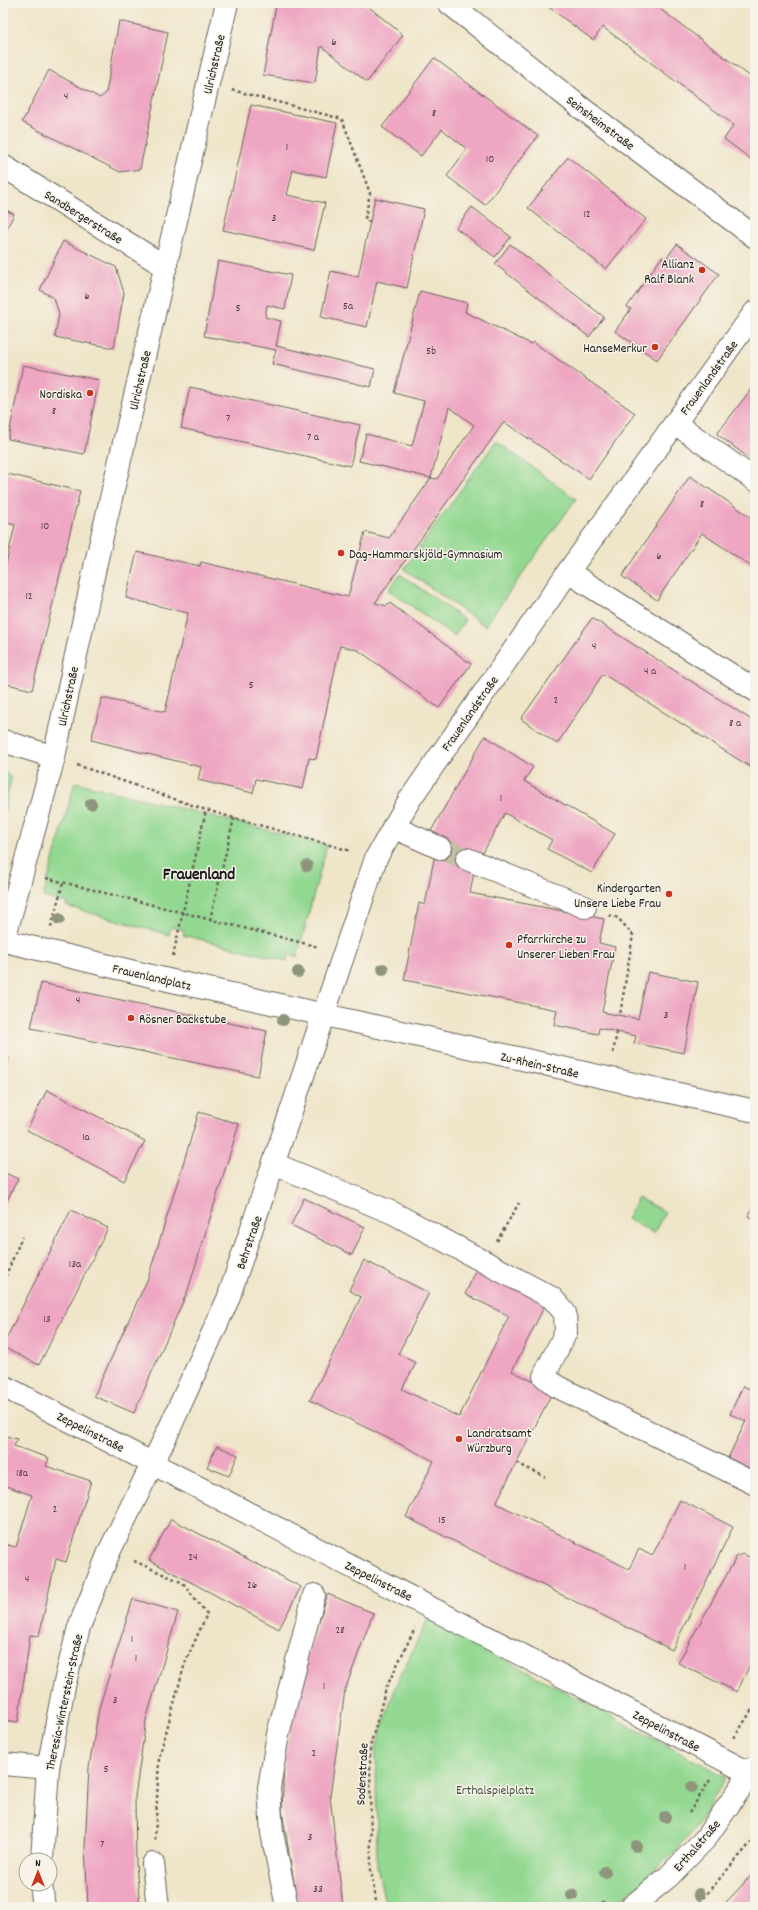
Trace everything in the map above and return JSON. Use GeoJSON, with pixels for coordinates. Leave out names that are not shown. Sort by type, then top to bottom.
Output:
{"type":"FeatureCollection","features":[{"type":"Feature","properties":{"kind":"street","name":"Ulrichstraße"},"geometry":{"type":"LineString","coordinates":[[54,757],[97,558],[227,3]]}},
{"type":"Feature","properties":{"kind":"street","name":"Seinsheimstraße"},"geometry":{"type":"LineString","coordinates":[[449,3],[580,107],[755,237]]}},
{"type":"Feature","properties":{"kind":"street","name":"Sandbergerstraße"},"geometry":{"type":"LineString","coordinates":[[3,166],[166,267]]}},
{"type":"Feature","properties":{"kind":"street","name":"Frauenlandstraße"},"geometry":{"type":"LineString","coordinates":[[376,858],[410,799],[568,572],[755,312]]}},
{"type":"Feature","properties":{"kind":"street","name":"Frauenlandstraße"},"geometry":{"type":"LineString","coordinates":[[675,423],[755,480]]}},
{"type":"Feature","properties":{"kind":"street"},"geometry":{"type":"LineString","coordinates":[[568,572],[755,690]]}},
{"type":"Feature","properties":{"kind":"street"},"geometry":{"type":"LineString","coordinates":[[3,741],[54,757]]}},
{"type":"Feature","properties":{"kind":"street","name":"Frauenlandplatz"},"geometry":{"type":"LineString","coordinates":[[54,757],[4,942],[325,1014]]}},
{"type":"Feature","properties":{"kind":"street"},"geometry":{"type":"LineString","coordinates":[[393,827],[440,848]]}},
{"type":"Feature","properties":{"kind":"street"},"geometry":{"type":"LineString","coordinates":[[325,1014],[343,953],[376,858]]}},
{"type":"Feature","properties":{"kind":"street"},"geometry":{"type":"LineString","coordinates":[[467,859],[585,908]]}},
{"type":"Feature","properties":{"kind":"street","name":"Zu-Rhein-Straße"},"geometry":{"type":"LineString","coordinates":[[325,1014],[755,1111]]}},
{"type":"Feature","properties":{"kind":"street","name":"Behrstraße"},"geometry":{"type":"LineString","coordinates":[[153,1464],[228,1299],[325,1014]]}},
{"type":"Feature","properties":{"kind":"street"},"geometry":{"type":"LineString","coordinates":[[274,1164],[394,1214],[552,1298],[565,1313],[566,1332],[544,1376],[556,1386],[755,1484]]}},
{"type":"Feature","properties":{"kind":"street","name":"Zeppelinstraße"},"geometry":{"type":"LineString","coordinates":[[3,1386],[427,1604],[721,1758],[754,1772]]}},
{"type":"Feature","properties":{"kind":"street","name":"Theresia-Winterstein-Straße"},"geometry":{"type":"LineString","coordinates":[[43,1852],[48,1768],[64,1686],[79,1627],[110,1550],[153,1464]]}},
{"type":"Feature","properties":{"kind":"street"},"geometry":{"type":"LineString","coordinates":[[287,1907],[272,1833],[269,1788],[278,1734],[314,1596]]}},
{"type":"Feature","properties":{"kind":"street"},"geometry":{"type":"LineString","coordinates":[[3,1764],[48,1768]]}},
{"type":"Feature","properties":{"kind":"street","name":"Erthalstraße"},"geometry":{"type":"LineString","coordinates":[[631,1907],[668,1877],[705,1839],[754,1772]]}},
{"type":"Feature","properties":{"kind":"street"},"geometry":{"type":"LineString","coordinates":[[153,1864],[158,1907]]}},
{"type":"Feature","properties":{"kind":"street"},"geometry":{"type":"LineString","coordinates":[[42,1892],[44,1907]]}},
{"type":"Feature","properties":{"kind":"path"},"geometry":{"type":"LineString","coordinates":[[208,84],[342,119],[370,193],[365,220],[370,223]]}},
{"type":"Feature","properties":{"kind":"path"},"geometry":{"type":"LineString","coordinates":[[54,757],[206,810],[376,858]]}},
{"type":"Feature","properties":{"kind":"path"},"geometry":{"type":"LineString","coordinates":[[168,980],[206,810]]}},
{"type":"Feature","properties":{"kind":"path"},"geometry":{"type":"LineString","coordinates":[[210,920],[234,818]]}},
{"type":"Feature","properties":{"kind":"path"},"geometry":{"type":"LineString","coordinates":[[22,872],[182,914],[343,953]]}},
{"type":"Feature","properties":{"kind":"path"},"geometry":{"type":"LineString","coordinates":[[44,950],[63,883]]}},
{"type":"Feature","properties":{"kind":"path"},"geometry":{"type":"LineString","coordinates":[[585,908],[618,918],[633,934],[620,1015]]}},
{"type":"Feature","properties":{"kind":"path"},"geometry":{"type":"LineString","coordinates":[[485,1262],[519,1203]]}},
{"type":"Feature","properties":{"kind":"path"},"geometry":{"type":"LineString","coordinates":[[3,1282],[22,1237]]}},
{"type":"Feature","properties":{"kind":"path"},"geometry":{"type":"LineString","coordinates":[[517,1463],[545,1477]]}},
{"type":"Feature","properties":{"kind":"path"},"geometry":{"type":"LineString","coordinates":[[110,1550],[183,1583],[207,1614],[184,1663],[158,1758],[153,1864]]}},
{"type":"Feature","properties":{"kind":"path","name":"Sodenstraße"},"geometry":{"type":"LineString","coordinates":[[377,1907],[370,1870],[370,1747],[386,1688],[427,1604]]}},
{"type":"Feature","properties":{"kind":"path"},"geometry":{"type":"LineString","coordinates":[[689,1814],[702,1795],[721,1758],[755,1705]]}},
{"type":"Feature","properties":{"kind":"path"},"geometry":{"type":"LineString","coordinates":[[695,1907],[755,1838]]}},
{"type":"Feature","properties":{"kind":"path"},"geometry":{"type":"LineString","coordinates":[[597,1907],[608,1899]]}},
{"type":"Feature","properties":{"kind":"green space"},"geometry":{"type":"Polygon","coordinates":[[[496,441],[576,499],[485,626],[404,569],[496,441]]]}},
{"type":"Feature","properties":{"kind":"green space"},"geometry":{"type":"Polygon","coordinates":[[[400,574],[465,620],[454,636],[389,590],[400,574]]]}},
{"type":"Feature","properties":{"kind":"green space"},"geometry":{"type":"Polygon","coordinates":[[[3,770],[11,778],[3,819],[3,770]]]}},
{"type":"Feature","properties":{"kind":"green space"},"geometry":{"type":"Polygon","coordinates":[[[75,782],[327,845],[297,957],[288,955],[287,961],[183,935],[184,930],[171,927],[169,935],[66,906],[67,903],[43,897],[75,782]]]}},
{"type":"Feature","properties":{"kind":"green space"},"geometry":{"type":"Polygon","coordinates":[[[638,1198],[665,1212],[654,1233],[627,1219],[638,1198]]]}},
{"type":"Feature","properties":{"kind":"green space","name":"Erthalspielplatz"},"geometry":{"type":"Polygon","coordinates":[[[428,1619],[726,1777],[701,1819],[683,1842],[653,1873],[608,1907],[386,1907],[377,1866],[376,1748],[395,1687],[428,1619]]]}},
{"type":"Feature","properties":{"kind":"building"},"geometry":{"type":"Polygon","coordinates":[[[279,3],[364,3],[403,35],[367,82],[321,46],[315,83],[263,75],[276,6],[279,3]]]}},
{"type":"Feature","properties":{"kind":"building"},"geometry":{"type":"Polygon","coordinates":[[[543,3],[652,3],[755,80],[755,86],[750,92],[755,96],[755,162],[724,139],[734,125],[603,27],[593,40],[543,3]]]}},
{"type":"Feature","properties":{"kind":"building"},"geometry":{"type":"Polygon","coordinates":[[[119,21],[168,32],[140,169],[120,172],[22,122],[49,70],[100,98],[106,93],[119,21]]]}},
{"type":"Feature","properties":{"kind":"building"},"geometry":{"type":"Polygon","coordinates":[[[434,58],[538,136],[485,205],[447,176],[467,149],[442,129],[421,156],[382,127],[434,58]]]}},
{"type":"Feature","properties":{"kind":"building"},"geometry":{"type":"Polygon","coordinates":[[[251,105],[337,123],[326,177],[293,170],[287,195],[325,203],[314,250],[223,230],[251,105]]]}},
{"type":"Feature","properties":{"kind":"building"},"geometry":{"type":"Polygon","coordinates":[[[568,157],[646,219],[606,269],[528,208],[568,157]]]}},
{"type":"Feature","properties":{"kind":"building"},"geometry":{"type":"Polygon","coordinates":[[[375,198],[424,209],[407,288],[377,281],[367,327],[321,317],[331,271],[358,277],[375,198]]]}},
{"type":"Feature","properties":{"kind":"building"},"geometry":{"type":"Polygon","coordinates":[[[472,207],[511,237],[495,257],[456,228],[472,207]]]}},
{"type":"Feature","properties":{"kind":"building"},"geometry":{"type":"Polygon","coordinates":[[[3,209],[14,214],[3,236],[3,209]]]}},
{"type":"Feature","properties":{"kind":"building"},"geometry":{"type":"Polygon","coordinates":[[[63,241],[116,267],[124,293],[114,348],[55,337],[59,314],[54,298],[40,290],[63,241]]]}},
{"type":"Feature","properties":{"kind":"building"},"geometry":{"type":"Polygon","coordinates":[[[510,244],[604,317],[589,337],[495,264],[510,244]]]}},
{"type":"Feature","properties":{"kind":"building"},"geometry":{"type":"Polygon","coordinates":[[[677,244],[719,274],[657,360],[615,331],[631,309],[627,307],[662,257],[665,260],[677,244]]]}},
{"type":"Feature","properties":{"kind":"building"},"geometry":{"type":"Polygon","coordinates":[[[218,261],[291,275],[285,309],[267,305],[265,317],[281,321],[276,346],[375,369],[371,387],[272,364],[276,350],[204,336],[218,261]]]}},
{"type":"Feature","properties":{"kind":"building"},"geometry":{"type":"Polygon","coordinates":[[[420,291],[467,303],[465,312],[531,344],[533,342],[635,413],[589,479],[504,422],[375,603],[387,606],[390,603],[471,664],[439,708],[358,650],[340,646],[316,759],[309,758],[303,789],[256,779],[253,793],[244,791],[198,780],[201,767],[91,740],[102,698],[165,712],[188,613],[126,598],[137,552],[200,566],[201,562],[348,597],[365,532],[389,538],[431,478],[359,461],[366,434],[412,446],[424,401],[394,393],[420,291]],[[449,407],[431,478],[437,479],[474,425],[449,407]]]}},
{"type":"Feature","properties":{"kind":"building"},"geometry":{"type":"Polygon","coordinates":[[[23,365],[99,380],[84,454],[8,439],[23,365]]]}},
{"type":"Feature","properties":{"kind":"building"},"geometry":{"type":"Polygon","coordinates":[[[755,384],[755,461],[754,462],[717,434],[755,384]]]}},
{"type":"Feature","properties":{"kind":"building"},"geometry":{"type":"Polygon","coordinates":[[[190,387],[360,425],[350,466],[181,428],[190,387]]]}},
{"type":"Feature","properties":{"kind":"building"},"geometry":{"type":"Polygon","coordinates":[[[3,473],[80,491],[32,690],[3,683],[3,577],[15,525],[3,522],[3,473]]]}},
{"type":"Feature","properties":{"kind":"building"},"geometry":{"type":"Polygon","coordinates":[[[690,476],[755,520],[755,569],[702,533],[657,600],[622,576],[690,476]]]}},
{"type":"Feature","properties":{"kind":"building"},"geometry":{"type":"Polygon","coordinates":[[[592,618],[755,722],[755,770],[603,674],[557,744],[521,719],[592,618]]]}},
{"type":"Feature","properties":{"kind":"building"},"geometry":{"type":"Polygon","coordinates":[[[485,736],[533,767],[524,781],[615,834],[592,873],[547,849],[552,840],[505,813],[475,867],[470,893],[604,919],[599,943],[615,947],[602,1012],[638,1019],[648,972],[698,982],[684,1053],[634,1043],[636,1036],[599,1028],[598,1034],[554,1025],[557,1010],[404,980],[419,903],[425,905],[434,859],[445,839],[431,831],[485,736]]]}},
{"type":"Feature","properties":{"kind":"building"},"geometry":{"type":"Polygon","coordinates":[[[41,983],[267,1031],[258,1076],[31,1028],[41,983]]]}},
{"type":"Feature","properties":{"kind":"building"},"geometry":{"type":"Polygon","coordinates":[[[3,1055],[9,1058],[3,1070],[3,1055]]]}},
{"type":"Feature","properties":{"kind":"building"},"geometry":{"type":"Polygon","coordinates":[[[47,1090],[145,1141],[124,1181],[27,1130],[47,1090]]]}},
{"type":"Feature","properties":{"kind":"building"},"geometry":{"type":"Polygon","coordinates":[[[199,1112],[239,1124],[188,1290],[134,1413],[94,1396],[148,1278],[199,1112]]]}},
{"type":"Feature","properties":{"kind":"building"},"geometry":{"type":"Polygon","coordinates":[[[3,1172],[18,1179],[3,1208],[3,1172]]]}},
{"type":"Feature","properties":{"kind":"building"},"geometry":{"type":"Polygon","coordinates":[[[304,1198],[365,1227],[352,1255],[291,1225],[304,1198]]]}},
{"type":"Feature","properties":{"kind":"building"},"geometry":{"type":"Polygon","coordinates":[[[755,1202],[755,1220],[748,1216],[755,1202]]]}},
{"type":"Feature","properties":{"kind":"building"},"geometry":{"type":"Polygon","coordinates":[[[71,1210],[108,1228],[39,1365],[3,1347],[3,1345],[71,1210]]]}},
{"type":"Feature","properties":{"kind":"building","name":"Landratsamt Würzburg"},"geometry":{"type":"Polygon","coordinates":[[[364,1260],[429,1293],[398,1354],[416,1363],[402,1389],[459,1417],[509,1316],[465,1294],[478,1267],[547,1301],[512,1371],[553,1391],[496,1503],[629,1569],[639,1549],[652,1556],[680,1500],[733,1527],[672,1650],[406,1517],[434,1461],[310,1400],[361,1297],[349,1290],[364,1260]]]}},
{"type":"Feature","properties":{"kind":"building"},"geometry":{"type":"Polygon","coordinates":[[[755,1383],[755,1471],[728,1458],[746,1421],[730,1414],[743,1386],[752,1390],[755,1383]]]}},
{"type":"Feature","properties":{"kind":"building"},"geometry":{"type":"Polygon","coordinates":[[[3,1435],[17,1439],[14,1446],[49,1458],[46,1466],[91,1481],[66,1562],[56,1559],[39,1636],[30,1635],[18,1722],[3,1720],[3,1549],[4,1544],[16,1547],[32,1495],[3,1485],[3,1435]]]}},
{"type":"Feature","properties":{"kind":"building"},"geometry":{"type":"Polygon","coordinates":[[[217,1446],[238,1455],[229,1476],[207,1467],[217,1446]]]}},
{"type":"Feature","properties":{"kind":"building"},"geometry":{"type":"Polygon","coordinates":[[[171,1519],[301,1587],[279,1629],[149,1560],[171,1519]]]}},
{"type":"Feature","properties":{"kind":"building"},"geometry":{"type":"Polygon","coordinates":[[[743,1554],[755,1560],[755,1654],[737,1692],[678,1663],[737,1556],[743,1554]]]}},
{"type":"Feature","properties":{"kind":"building"},"geometry":{"type":"Polygon","coordinates":[[[328,1594],[373,1613],[345,1690],[330,1796],[343,1907],[298,1907],[282,1811],[284,1759],[301,1674],[328,1594]]]}},
{"type":"Feature","properties":{"kind":"building"},"geometry":{"type":"Polygon","coordinates":[[[133,1599],[178,1612],[146,1720],[135,1797],[136,1864],[140,1907],[88,1907],[85,1847],[89,1767],[99,1708],[133,1599]]]}},
{"type":"Feature","properties":{"kind":"building"},"geometry":{"type":"Polygon","coordinates":[[[755,1871],[755,1907],[721,1907],[731,1897],[755,1871]]]}},
{"type":"Feature","properties":{"kind":"tunnel"},"geometry":{"type":"LineString","coordinates":[[440,848],[467,859]]}},
{"type":"Feature","properties":{"kind":"place","name":"Allianz Ralf Blank"},"geometry":{"type":"Point","coordinates":[702,270]}},
{"type":"Feature","properties":{"kind":"place","name":"HanseMerkur"},"geometry":{"type":"Point","coordinates":[655,347]}},
{"type":"Feature","properties":{"kind":"place","name":"Nordiska"},"geometry":{"type":"Point","coordinates":[90,393]}},
{"type":"Feature","properties":{"kind":"place","name":"Dag-Hammarskjöld-Gymnasium"},"geometry":{"type":"Point","coordinates":[341,553]}},
{"type":"Feature","properties":{"kind":"place","name":"Kindergarten Unsere Liebe Frau"},"geometry":{"type":"Point","coordinates":[669,894]}},
{"type":"Feature","properties":{"kind":"place","name":"Pfarrkirche zu Unserer Lieben Frau"},"geometry":{"type":"Point","coordinates":[509,945]}},
{"type":"Feature","properties":{"kind":"place","name":"Rösner Backstube"},"geometry":{"type":"Point","coordinates":[131,1018]}},
{"type":"Feature","properties":{"kind":"place","name":"Landratsamt Würzburg"},"geometry":{"type":"Point","coordinates":[459,1439]}},
{"type":"Feature","properties":{"kind":"district","name":"Frauenland"},"geometry":{"type":"Point","coordinates":[199,873]}}]}
